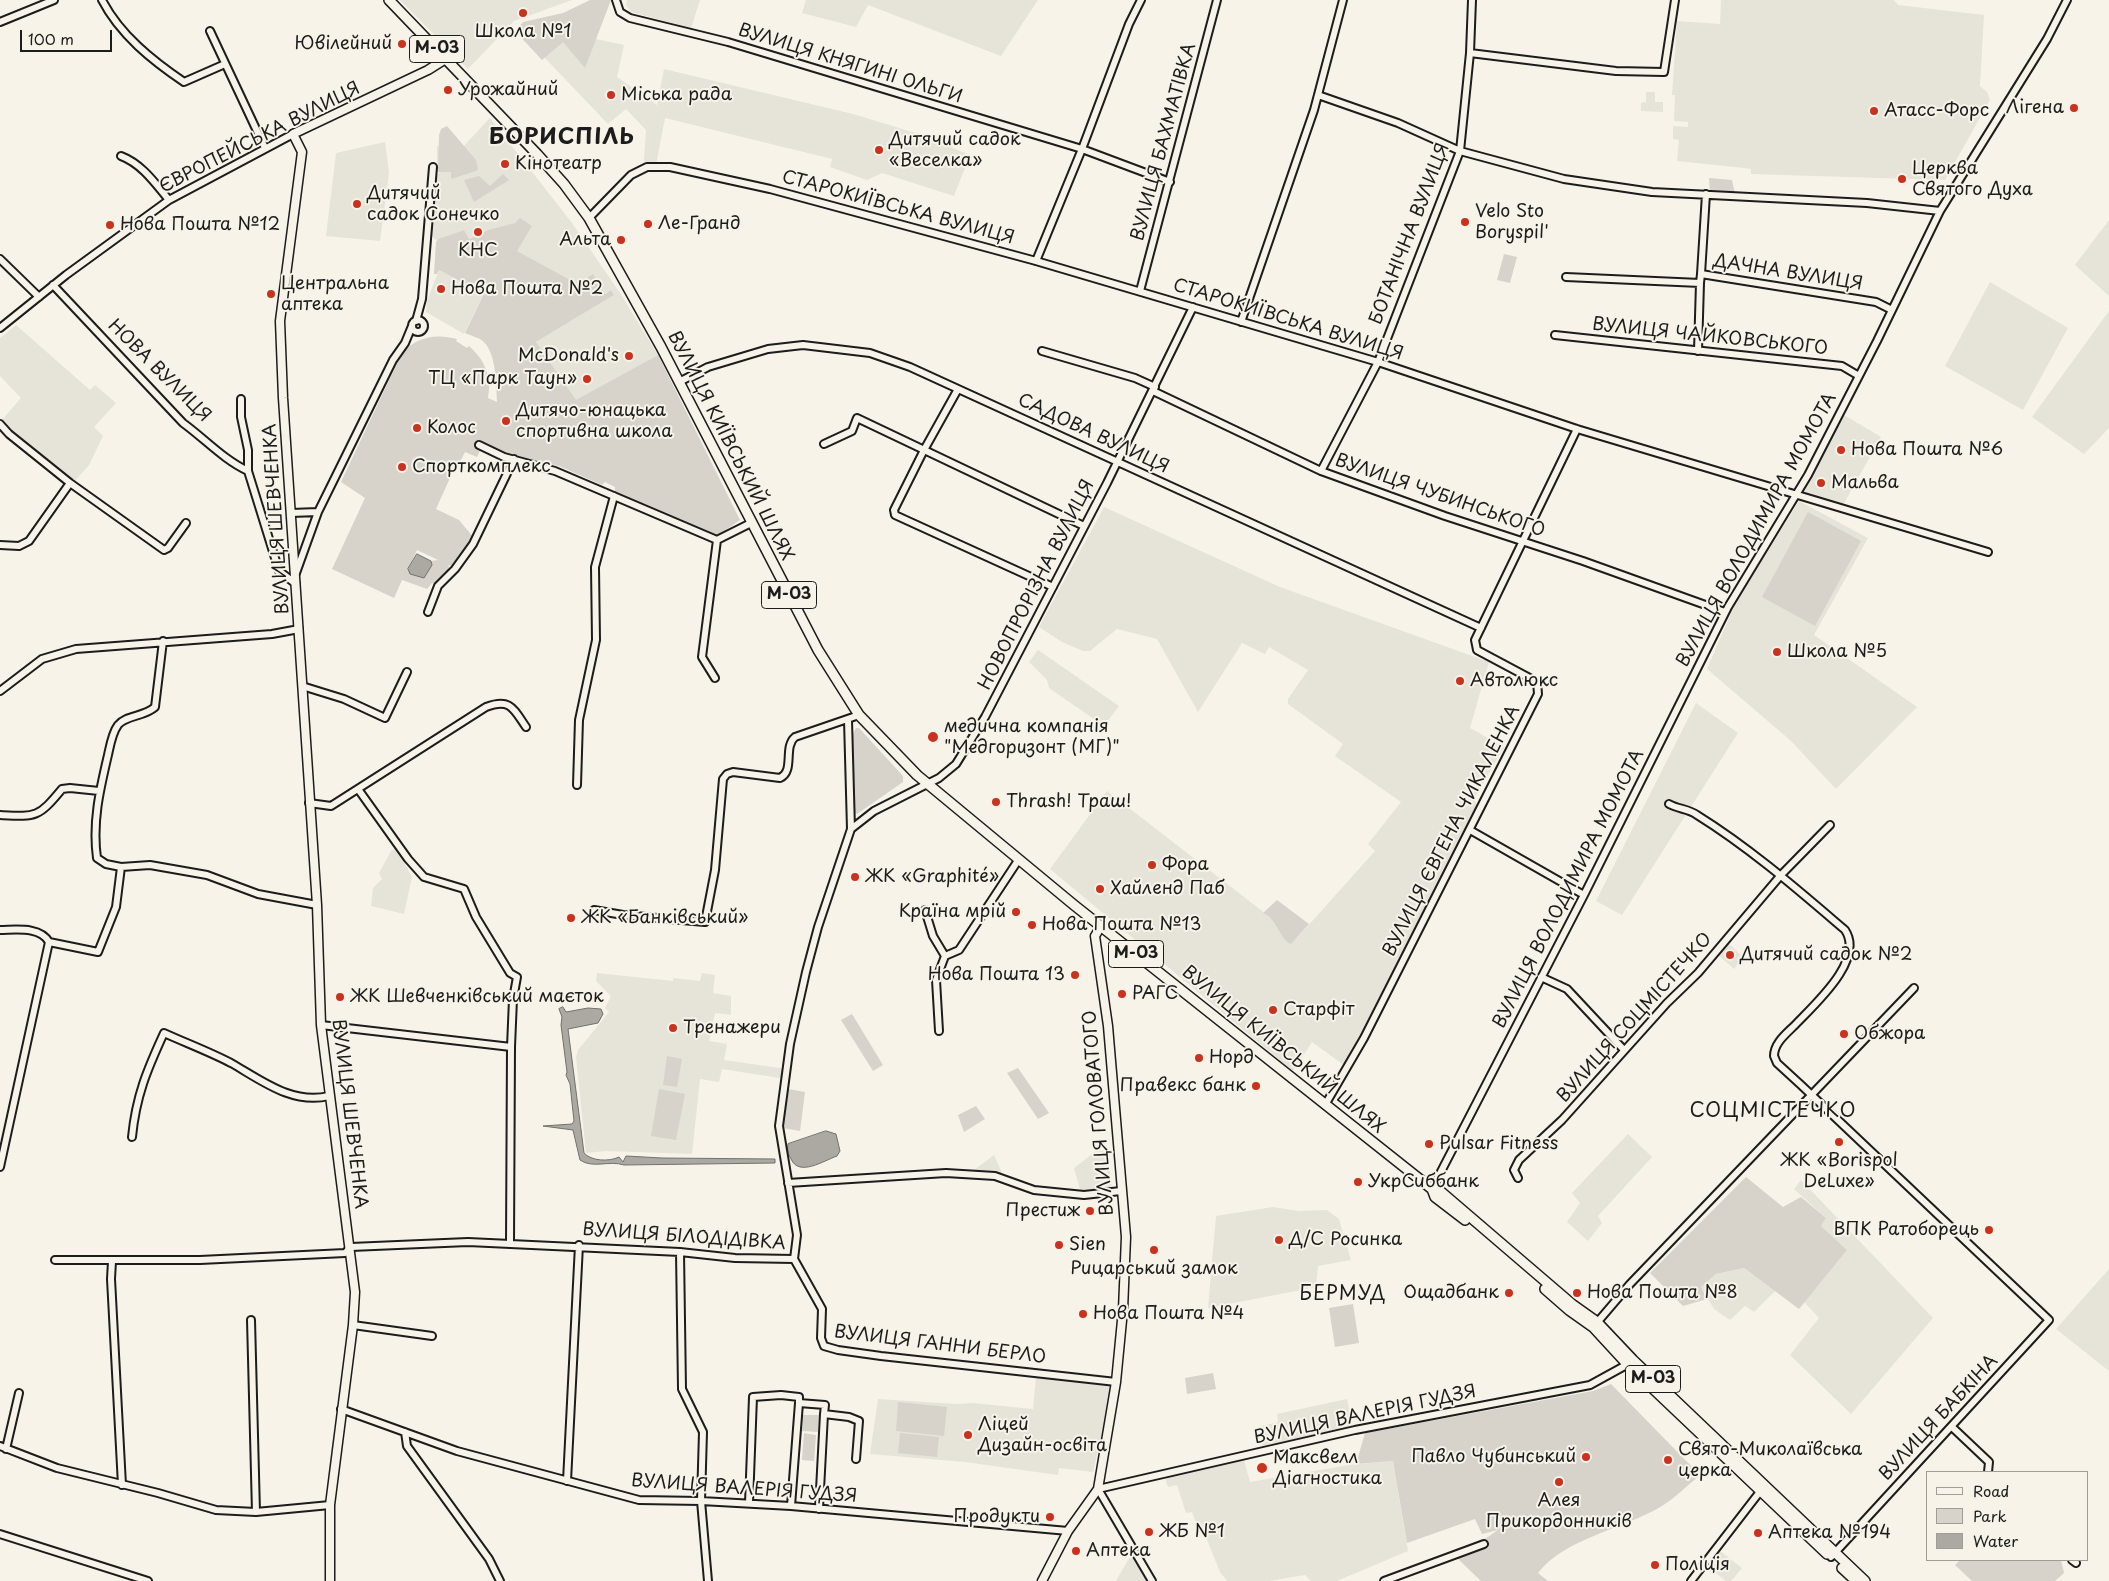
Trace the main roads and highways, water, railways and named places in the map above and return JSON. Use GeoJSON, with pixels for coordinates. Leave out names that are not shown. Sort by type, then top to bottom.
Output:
{"type":"FeatureCollection","features":[{"type":"Feature","properties":{"kind":"highway","name":"ВУЛИЦЯ КИЇВСЬКИЙ ШЛЯХ"},"geometry":{"type":"LineString","coordinates":[[389,0],[447,58],[537,154],[564,184],[588,218],[620,270],[818,650],[859,715],[927,783],[1101,926],[1432,1189],[1435,1197],[1506,1254],[1569,1310],[1595,1325],[1630,1363],[1763,1488],[1856,1581]]}},
{"type":"Feature","properties":{"kind":"highway","name":"ВУЛИЦЯ КИЇВСЬКИЙ ШЛЯХ"},"geometry":{"type":"LineString","coordinates":[[1832,1555],[1866,1581]]}},
{"type":"Feature","properties":{"kind":"main road","name":"ЄВРОПЕЙСЬКА ВУЛИЦЯ"},"geometry":{"type":"LineString","coordinates":[[292,134],[428,70],[447,58]]}},
{"type":"Feature","properties":{"kind":"main road","name":"ВУЛИЦЯ ШЕВЧЕНКА"},"geometry":{"type":"LineString","coordinates":[[292,134],[302,152],[280,321],[316,906],[321,1025],[355,1292],[353,1325],[330,1505],[330,1581]]}},
{"type":"Feature","properties":{"kind":"main road","name":"ВУЛИЦЯ ГОЛОВАТОГО"},"geometry":{"type":"LineString","coordinates":[[1042,1581],[1068,1531],[1098,1489],[1116,1382],[1124,1310],[1126,1242],[1108,1026],[1095,936],[1101,926]]}},
{"type":"Feature","properties":{"kind":"water"},"geometry":{"type":"Polygon","coordinates":[[[417,554],[431,561],[432,565],[424,578],[410,574],[408,569],[417,554]]]}},
{"type":"Feature","properties":{"kind":"water"},"geometry":{"type":"Polygon","coordinates":[[[563,1007],[566,1012],[588,1008],[601,1009],[603,1014],[598,1023],[568,1029],[584,1153],[587,1156],[600,1160],[610,1160],[619,1157],[623,1162],[626,1156],[775,1159],[775,1163],[624,1165],[613,1163],[590,1164],[580,1160],[573,1130],[543,1126],[572,1124],[574,1121],[570,1084],[566,1075],[561,1025],[562,1017],[559,1009],[563,1007]]]}},
{"type":"Feature","properties":{"kind":"water"},"geometry":{"type":"Polygon","coordinates":[[[826,1131],[836,1134],[840,1151],[837,1156],[812,1166],[800,1167],[795,1164],[788,1154],[788,1144],[826,1131]]]}},
{"type":"Feature","properties":{"kind":"place","name":"Школа №1"},"geometry":{"type":"Point","coordinates":[523,13]}},
{"type":"Feature","properties":{"kind":"place","name":"Ювілейний"},"geometry":{"type":"Point","coordinates":[402,44]}},
{"type":"Feature","properties":{"kind":"place","name":"Урожайний"},"geometry":{"type":"Point","coordinates":[448,90]}},
{"type":"Feature","properties":{"kind":"place","name":"Міська рада"},"geometry":{"type":"Point","coordinates":[611,95]}},
{"type":"Feature","properties":{"kind":"place","name":"Лігена"},"geometry":{"type":"Point","coordinates":[2074,108]}},
{"type":"Feature","properties":{"kind":"place","name":"Атасс-Форс"},"geometry":{"type":"Point","coordinates":[1874,111]}},
{"type":"Feature","properties":{"kind":"place","name":"Дитячий садок «Веселка»"},"geometry":{"type":"Point","coordinates":[879,150]}},
{"type":"Feature","properties":{"kind":"place","name":"Кінотеатр"},"geometry":{"type":"Point","coordinates":[505,164]}},
{"type":"Feature","properties":{"kind":"place","name":"Церква Святого Духа"},"geometry":{"type":"Point","coordinates":[1902,179]}},
{"type":"Feature","properties":{"kind":"place","name":"Дитячий садок Сонечко"},"geometry":{"type":"Point","coordinates":[357,204]}},
{"type":"Feature","properties":{"kind":"place","name":"Velo Sto Boryspil'"},"geometry":{"type":"Point","coordinates":[1465,222]}},
{"type":"Feature","properties":{"kind":"place","name":"Ле-Гранд"},"geometry":{"type":"Point","coordinates":[648,224]}},
{"type":"Feature","properties":{"kind":"place","name":"Нова Пошта №12"},"geometry":{"type":"Point","coordinates":[110,225]}},
{"type":"Feature","properties":{"kind":"place","name":"КНС"},"geometry":{"type":"Point","coordinates":[478,232]}},
{"type":"Feature","properties":{"kind":"place","name":"Альта"},"geometry":{"type":"Point","coordinates":[621,240]}},
{"type":"Feature","properties":{"kind":"place","name":"Нова Пошта №2"},"geometry":{"type":"Point","coordinates":[441,289]}},
{"type":"Feature","properties":{"kind":"place","name":"Центральна аптека"},"geometry":{"type":"Point","coordinates":[271,294]}},
{"type":"Feature","properties":{"kind":"place","name":"McDonald's"},"geometry":{"type":"Point","coordinates":[629,356]}},
{"type":"Feature","properties":{"kind":"place","name":"ТЦ «Парк Таун»"},"geometry":{"type":"Point","coordinates":[587,379]}},
{"type":"Feature","properties":{"kind":"place","name":"Дитячо-юнацька спортивна школа"},"geometry":{"type":"Point","coordinates":[506,421]}},
{"type":"Feature","properties":{"kind":"place","name":"Колос"},"geometry":{"type":"Point","coordinates":[417,428]}},
{"type":"Feature","properties":{"kind":"place","name":"Нова Пошта №6"},"geometry":{"type":"Point","coordinates":[1841,450]}},
{"type":"Feature","properties":{"kind":"place","name":"Спорткомплекс"},"geometry":{"type":"Point","coordinates":[402,467]}},
{"type":"Feature","properties":{"kind":"place","name":"Мальва"},"geometry":{"type":"Point","coordinates":[1821,483]}},
{"type":"Feature","properties":{"kind":"place","name":"Школа №5"},"geometry":{"type":"Point","coordinates":[1777,652]}},
{"type":"Feature","properties":{"kind":"place","name":"Автолюкс"},"geometry":{"type":"Point","coordinates":[1460,681]}},
{"type":"Feature","properties":{"kind":"place","name":"медична компанія \"Медгоризонт (МГ)\""},"geometry":{"type":"Point","coordinates":[933,737]}},
{"type":"Feature","properties":{"kind":"place","name":"Thrash! Траш!"},"geometry":{"type":"Point","coordinates":[996,802]}},
{"type":"Feature","properties":{"kind":"place","name":"Фора"},"geometry":{"type":"Point","coordinates":[1152,865]}},
{"type":"Feature","properties":{"kind":"place","name":"ЖК «Graphité»"},"geometry":{"type":"Point","coordinates":[855,877]}},
{"type":"Feature","properties":{"kind":"place","name":"Хайленд Паб"},"geometry":{"type":"Point","coordinates":[1100,889]}},
{"type":"Feature","properties":{"kind":"place","name":"Країна мрій"},"geometry":{"type":"Point","coordinates":[1016,912]}},
{"type":"Feature","properties":{"kind":"place","name":"ЖК «Банківський»"},"geometry":{"type":"Point","coordinates":[571,918]}},
{"type":"Feature","properties":{"kind":"place","name":"Нова Пошта №13"},"geometry":{"type":"Point","coordinates":[1032,925]}},
{"type":"Feature","properties":{"kind":"place","name":"Дитячий садок №2"},"geometry":{"type":"Point","coordinates":[1730,955]}},
{"type":"Feature","properties":{"kind":"place","name":"Нова Пошта 13"},"geometry":{"type":"Point","coordinates":[1075,975]}},
{"type":"Feature","properties":{"kind":"place","name":"РАГС"},"geometry":{"type":"Point","coordinates":[1122,994]}},
{"type":"Feature","properties":{"kind":"place","name":"ЖК Шевченківський маєток"},"geometry":{"type":"Point","coordinates":[340,997]}},
{"type":"Feature","properties":{"kind":"place","name":"Старфіт"},"geometry":{"type":"Point","coordinates":[1273,1010]}},
{"type":"Feature","properties":{"kind":"place","name":"Тренажери"},"geometry":{"type":"Point","coordinates":[673,1028]}},
{"type":"Feature","properties":{"kind":"place","name":"Обжора"},"geometry":{"type":"Point","coordinates":[1844,1034]}},
{"type":"Feature","properties":{"kind":"place","name":"Норд"},"geometry":{"type":"Point","coordinates":[1199,1058]}},
{"type":"Feature","properties":{"kind":"place","name":"Правекс банк"},"geometry":{"type":"Point","coordinates":[1256,1086]}},
{"type":"Feature","properties":{"kind":"place","name":"ЖК «Borispol DeLuxe»"},"geometry":{"type":"Point","coordinates":[1839,1142]}},
{"type":"Feature","properties":{"kind":"place","name":"Pulsar Fitness"},"geometry":{"type":"Point","coordinates":[1429,1144]}},
{"type":"Feature","properties":{"kind":"place","name":"УкрСиббанк"},"geometry":{"type":"Point","coordinates":[1358,1182]}},
{"type":"Feature","properties":{"kind":"place","name":"Престиж"},"geometry":{"type":"Point","coordinates":[1090,1211]}},
{"type":"Feature","properties":{"kind":"place","name":"ВПК Ратоборець"},"geometry":{"type":"Point","coordinates":[1989,1230]}},
{"type":"Feature","properties":{"kind":"place","name":"Д/С Росинка"},"geometry":{"type":"Point","coordinates":[1279,1240]}},
{"type":"Feature","properties":{"kind":"place","name":"Sien"},"geometry":{"type":"Point","coordinates":[1059,1245]}},
{"type":"Feature","properties":{"kind":"place","name":"Рицарський замок"},"geometry":{"type":"Point","coordinates":[1154,1250]}},
{"type":"Feature","properties":{"kind":"place","name":"Ощадбанк"},"geometry":{"type":"Point","coordinates":[1509,1293]}},
{"type":"Feature","properties":{"kind":"place","name":"Нова Пошта №8"},"geometry":{"type":"Point","coordinates":[1577,1293]}},
{"type":"Feature","properties":{"kind":"place","name":"Нова Пошта №4"},"geometry":{"type":"Point","coordinates":[1083,1314]}},
{"type":"Feature","properties":{"kind":"place","name":"Ліцей Дизайн-освіта"},"geometry":{"type":"Point","coordinates":[968,1435]}},
{"type":"Feature","properties":{"kind":"place","name":"Павло Чубинський"},"geometry":{"type":"Point","coordinates":[1586,1457]}},
{"type":"Feature","properties":{"kind":"place","name":"Свято-Миколаївська церка"},"geometry":{"type":"Point","coordinates":[1668,1460]}},
{"type":"Feature","properties":{"kind":"place","name":"Максвелл Діагностика"},"geometry":{"type":"Point","coordinates":[1262,1468]}},
{"type":"Feature","properties":{"kind":"place","name":"Алея Прикордонників"},"geometry":{"type":"Point","coordinates":[1559,1482]}},
{"type":"Feature","properties":{"kind":"place","name":"Продукти"},"geometry":{"type":"Point","coordinates":[1050,1517]}},
{"type":"Feature","properties":{"kind":"place","name":"ЖБ №1"},"geometry":{"type":"Point","coordinates":[1149,1532]}},
{"type":"Feature","properties":{"kind":"place","name":"Аптека №194"},"geometry":{"type":"Point","coordinates":[1758,1533]}},
{"type":"Feature","properties":{"kind":"place","name":"Аптека"},"geometry":{"type":"Point","coordinates":[1076,1551]}},
{"type":"Feature","properties":{"kind":"place","name":"Поліція"},"geometry":{"type":"Point","coordinates":[1655,1565]}},
{"type":"Feature","properties":{"kind":"district","name":"БОРИСПІЛЬ"},"geometry":{"type":"Point","coordinates":[562,138]}},
{"type":"Feature","properties":{"kind":"district","name":"СОЦМІСТЕЧКО"},"geometry":{"type":"Point","coordinates":[1773,1111]}},
{"type":"Feature","properties":{"kind":"district","name":"БЕРМУД"},"geometry":{"type":"Point","coordinates":[1343,1295]}}]}
